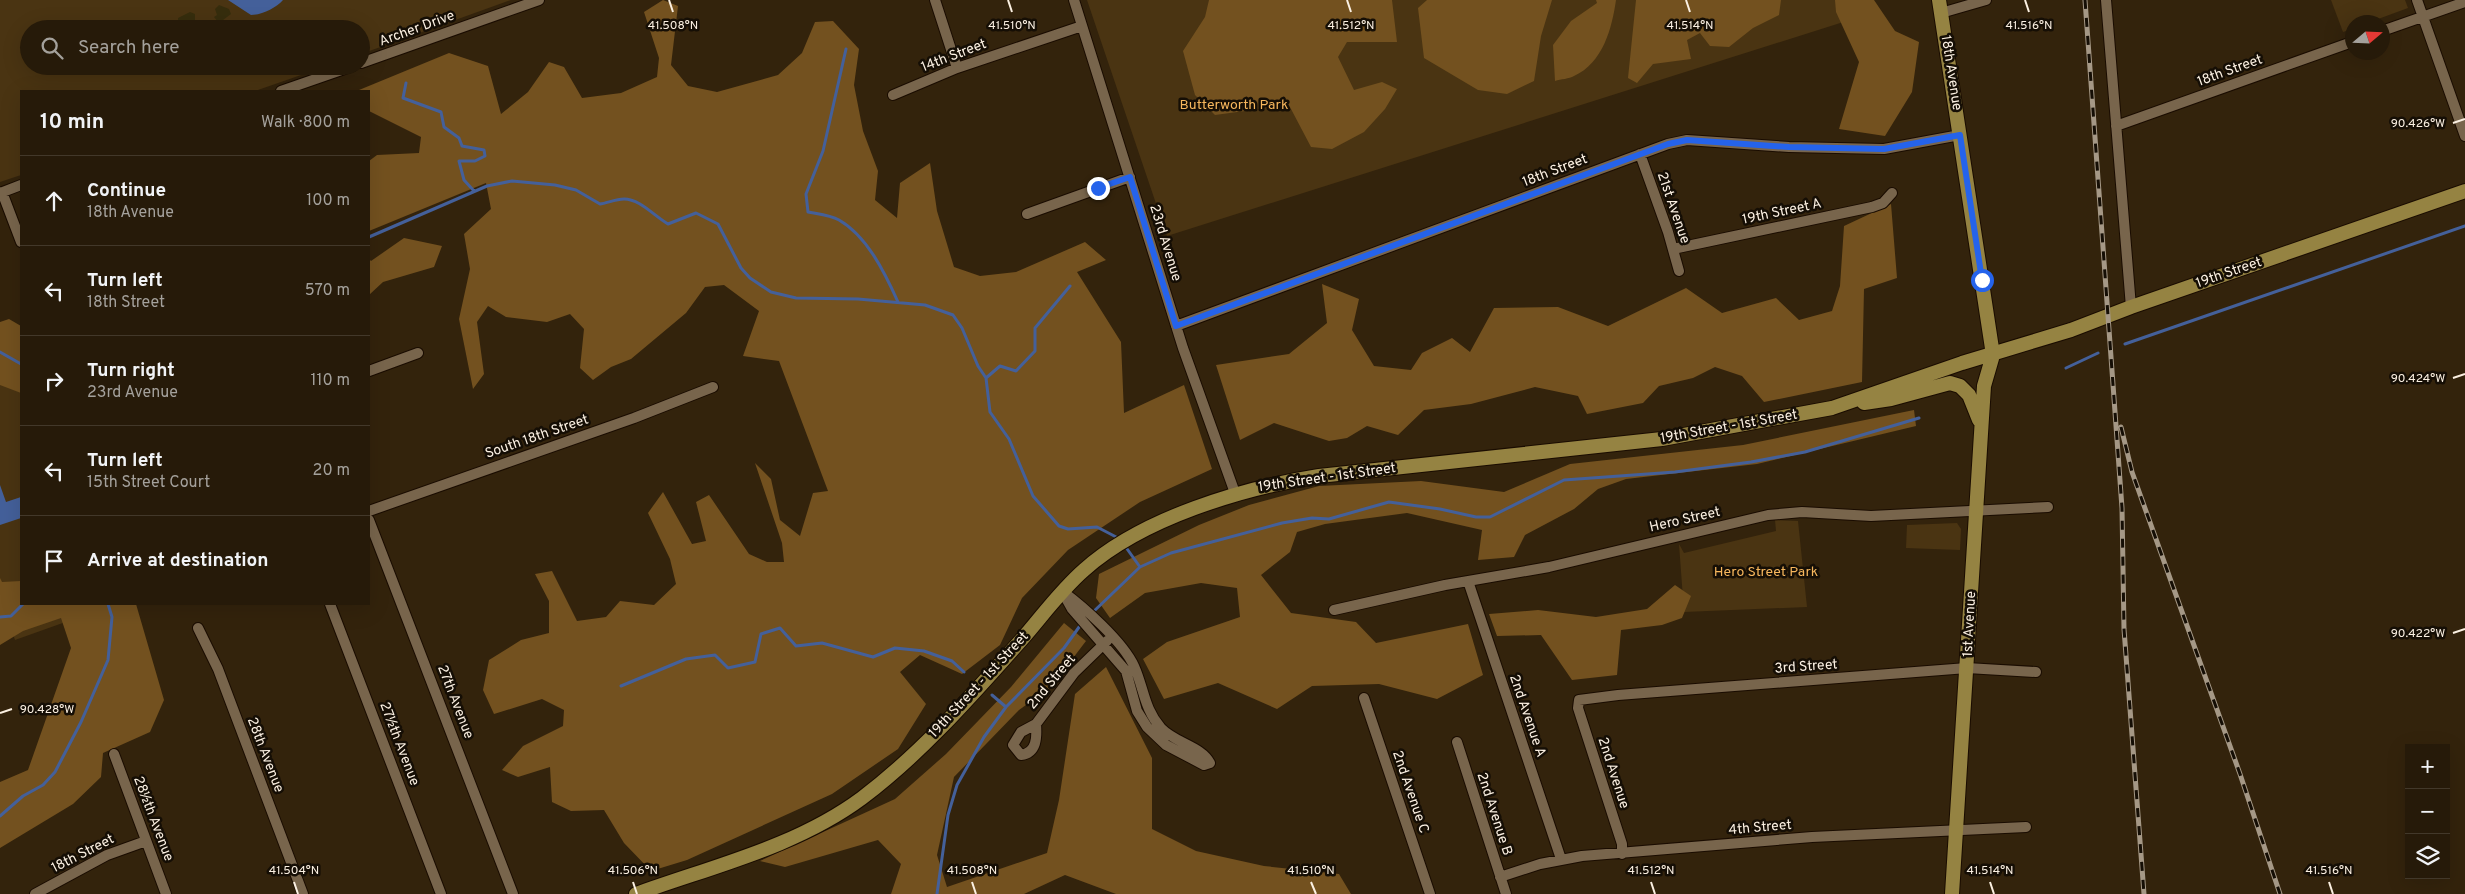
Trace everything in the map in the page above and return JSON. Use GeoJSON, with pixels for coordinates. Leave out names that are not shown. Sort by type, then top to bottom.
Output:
{"type":"FeatureCollection","features":[{"type":"Feature","properties":{"kind":"main road","name":"18th Avenue"},"geometry":{"type":"LineString","coordinates":[[1940,6],[1993,355]]}},
{"type":"Feature","properties":{"kind":"main road","name":"19th Street"},"geometry":{"type":"LineString","coordinates":[[1993,355],[2070,330],[2465,191]]}},
{"type":"Feature","properties":{"kind":"main road","name":"19th Street - 1st Street"},"geometry":{"type":"LineString","coordinates":[[636,894],[657,890],[800,835],[826,822],[860,799],[901,766],[957,712],[1062,591],[1085,569],[1131,539],[1172,519],[1235,493],[1319,476],[1662,439],[1832,408],[1962,363],[1993,355]]}},
{"type":"Feature","properties":{"kind":"main road","name":"1st Avenue"},"geometry":{"type":"LineString","coordinates":[[1952,894],[1984,386],[1993,355]]}},
{"type":"Feature","properties":{"kind":"main road"},"geometry":{"type":"LineString","coordinates":[[1832,408],[1892,399],[1950,383],[1960,386],[1969,395],[1981,427]]}},
{"type":"Feature","properties":{"kind":"street","name":"Archer Drive"},"geometry":{"type":"LineString","coordinates":[[370,60],[539,0]]}},
{"type":"Feature","properties":{"kind":"street"},"geometry":{"type":"LineString","coordinates":[[936,0],[957,68]]}},
{"type":"Feature","properties":{"kind":"street","name":"23rd Avenue"},"geometry":{"type":"LineString","coordinates":[[1074,0],[1176,326],[1235,493]]}},
{"type":"Feature","properties":{"kind":"street"},"geometry":{"type":"LineString","coordinates":[[1940,6],[1986,0]]}},
{"type":"Feature","properties":{"kind":"street"},"geometry":{"type":"LineString","coordinates":[[2106,0],[2131,307]]}},
{"type":"Feature","properties":{"kind":"street"},"geometry":{"type":"LineString","coordinates":[[2417,0],[2465,136]]}},
{"type":"Feature","properties":{"kind":"street"},"geometry":{"type":"LineString","coordinates":[[2390,28],[2465,2]]}},
{"type":"Feature","properties":{"kind":"street","name":"14th Street"},"geometry":{"type":"LineString","coordinates":[[893,95],[957,68],[1082,26]]}},
{"type":"Feature","properties":{"kind":"street","name":"18th Street"},"geometry":{"type":"LineString","coordinates":[[2116,126],[2345,44]]}},
{"type":"Feature","properties":{"kind":"street"},"geometry":{"type":"LineString","coordinates":[[285,90],[327,75]]}},
{"type":"Feature","properties":{"kind":"street","name":"18th Street"},"geometry":{"type":"LineString","coordinates":[[1176,326],[1668,144],[1687,140],[1789,147],[1884,149],[1960,135]]}},
{"type":"Feature","properties":{"kind":"street","name":"21st Avenue"},"geometry":{"type":"LineString","coordinates":[[1640,154],[1673,249],[1679,272]]}},
{"type":"Feature","properties":{"kind":"street"},"geometry":{"type":"LineString","coordinates":[[1028,214],[1130,177]]}},
{"type":"Feature","properties":{"kind":"street"},"geometry":{"type":"LineString","coordinates":[[20,185],[1,193],[20,240]]}},
{"type":"Feature","properties":{"kind":"street","name":"19th Street A"},"geometry":{"type":"LineString","coordinates":[[1673,249],[1872,208],[1883,203],[1892,194]]}},
{"type":"Feature","properties":{"kind":"street"},"geometry":{"type":"LineString","coordinates":[[370,371],[418,353]]}},
{"type":"Feature","properties":{"kind":"street","name":"South 18th Street"},"geometry":{"type":"LineString","coordinates":[[370,510],[634,418],[713,387]]}},
{"type":"Feature","properties":{"kind":"street","name":"Hero Street"},"geometry":{"type":"LineString","coordinates":[[1334,610],[1468,581],[1549,567],[1768,515],[1802,512],[1871,516],[2048,506]]}},
{"type":"Feature","properties":{"kind":"street","name":"27th Avenue"},"geometry":{"type":"LineString","coordinates":[[370,523],[513,894]]}},
{"type":"Feature","properties":{"kind":"street","name":"2nd Avenue A"},"geometry":{"type":"LineString","coordinates":[[1468,581],[1561,859]]}},
{"type":"Feature","properties":{"kind":"street"},"geometry":{"type":"LineString","coordinates":[[1062,591],[1082,606],[1130,657],[1146,705],[1155,721],[1172,738],[1207,756],[1210,763],[1204,765],[1166,745],[1152,732],[1137,711],[1126,671],[1072,610],[1062,591]]}},
{"type":"Feature","properties":{"kind":"street","name":"27½th Avenue"},"geometry":{"type":"LineString","coordinates":[[330,605],[441,894]]}},
{"type":"Feature","properties":{"kind":"street","name":"28th Avenue"},"geometry":{"type":"LineString","coordinates":[[198,628],[218,669],[304,894]]}},
{"type":"Feature","properties":{"kind":"street","name":"2nd Street"},"geometry":{"type":"LineString","coordinates":[[1036,724],[1074,673],[1112,637]]}},
{"type":"Feature","properties":{"kind":"street","name":"3rd Street"},"geometry":{"type":"LineString","coordinates":[[1579,700],[1618,694],[1967,668],[2036,672]]}},
{"type":"Feature","properties":{"kind":"street","name":"2nd Avenue C"},"geometry":{"type":"LineString","coordinates":[[1364,698],[1430,894]]}},
{"type":"Feature","properties":{"kind":"street","name":"2nd Avenue"},"geometry":{"type":"LineString","coordinates":[[1579,700],[1578,708],[1622,844],[1622,854]]}},
{"type":"Feature","properties":{"kind":"street","name":"2nd Avenue B"},"geometry":{"type":"LineString","coordinates":[[1457,742],[1506,894]]}},
{"type":"Feature","properties":{"kind":"street","name":"28½th Avenue"},"geometry":{"type":"LineString","coordinates":[[114,754],[166,894]]}},
{"type":"Feature","properties":{"kind":"street","name":"4th Street"},"geometry":{"type":"LineString","coordinates":[[1500,876],[1561,859],[1582,856],[1812,837],[2026,827]]}},
{"type":"Feature","properties":{"kind":"street","name":"18th Street"},"geometry":{"type":"LineString","coordinates":[[35,894],[93,862],[146,841]]}},
{"type":"Feature","properties":{"kind":"green space"},"geometry":{"type":"Polygon","coordinates":[[[0,0],[511,0],[370,51],[370,20],[20,20],[20,75],[301,75],[258,90],[20,90],[20,175],[0,182],[0,0]]]}},
{"type":"Feature","properties":{"kind":"green space"},"geometry":{"type":"Polygon","coordinates":[[[663,0],[678,6],[671,65],[688,86],[717,92],[778,75],[802,53],[815,22],[833,21],[859,49],[854,85],[863,131],[878,171],[875,200],[897,218],[900,183],[930,163],[937,211],[954,267],[980,276],[1016,272],[1085,242],[1106,260],[1077,272],[1121,342],[1124,413],[1184,385],[1212,469],[1140,502],[1068,550],[1022,598],[1000,645],[962,674],[920,655],[900,672],[926,704],[898,749],[832,794],[687,860],[651,871],[624,843],[604,810],[571,811],[552,802],[550,767],[518,777],[502,770],[523,746],[563,726],[564,710],[542,699],[494,714],[483,690],[489,660],[521,640],[549,633],[549,601],[535,574],[552,571],[577,621],[606,617],[620,601],[654,605],[676,584],[670,559],[648,513],[663,492],[692,544],[706,541],[696,502],[709,495],[749,554],[767,562],[784,562],[782,543],[755,463],[771,479],[780,520],[800,536],[813,493],[828,491],[779,361],[743,356],[759,311],[724,285],[705,287],[686,313],[631,359],[611,367],[593,380],[580,368],[584,329],[570,314],[547,322],[506,317],[488,306],[477,322],[484,374],[473,389],[459,319],[470,269],[464,234],[491,209],[486,183],[370,231],[370,160],[377,155],[419,153],[421,137],[370,112],[370,90],[359,90],[449,53],[488,66],[501,114],[528,92],[549,62],[564,67],[582,98],[621,93],[657,77],[659,58],[644,12],[663,0]]]}},
{"type":"Feature","properties":{"kind":"green space","name":"Butterworth Park"},"geometry":{"type":"Polygon","coordinates":[[[1087,0],[1854,0],[1856,18],[1167,236],[1087,0]]]}},
{"type":"Feature","properties":{"kind":"green space"},"geometry":{"type":"Polygon","coordinates":[[[1209,0],[1392,0],[1397,42],[1347,42],[1338,57],[1354,90],[1382,82],[1397,89],[1385,109],[1364,132],[1332,149],[1311,147],[1291,109],[1267,108],[1215,115],[1195,95],[1183,51],[1205,17],[1209,0]]]}},
{"type":"Feature","properties":{"kind":"green space"},"geometry":{"type":"Polygon","coordinates":[[[1427,0],[1552,0],[1541,36],[1534,81],[1507,94],[1478,90],[1424,58],[1418,8],[1427,0]]]}},
{"type":"Feature","properties":{"kind":"green space"},"geometry":{"type":"Polygon","coordinates":[[[1596,0],[1616,0],[1609,33],[1599,54],[1584,70],[1572,77],[1555,81],[1553,45],[1571,21],[1597,3],[1596,0]]]}},
{"type":"Feature","properties":{"kind":"green space"},"geometry":{"type":"Polygon","coordinates":[[[1636,0],[1781,0],[1779,15],[1753,28],[1729,47],[1710,46],[1700,33],[1687,40],[1691,59],[1653,64],[1637,83],[1628,78],[1636,0]]]}},
{"type":"Feature","properties":{"kind":"green space"},"geometry":{"type":"Polygon","coordinates":[[[1835,0],[1874,0],[1895,31],[1919,42],[1912,92],[1885,136],[1839,129],[1859,62],[1836,12],[1835,0]]]}},
{"type":"Feature","properties":{"kind":"green space"},"geometry":{"type":"Polygon","coordinates":[[[2331,0],[2405,0],[2408,8],[2389,15],[2345,15],[2345,31],[2343,32],[2331,0]]]}},
{"type":"Feature","properties":{"kind":"green space"},"geometry":{"type":"Polygon","coordinates":[[[1891,204],[1897,278],[1864,289],[1862,382],[1764,402],[1742,376],[1715,367],[1693,378],[1659,386],[1643,403],[1587,414],[1578,396],[1535,387],[1471,404],[1424,410],[1398,435],[1367,426],[1347,438],[1329,441],[1274,423],[1240,440],[1216,365],[1289,354],[1327,323],[1322,284],[1359,299],[1352,330],[1374,366],[1411,370],[1422,353],[1452,338],[1470,352],[1494,308],[1558,307],[1608,326],[1686,288],[1722,313],[1776,298],[1799,320],[1832,311],[1840,286],[1844,226],[1891,204]]]}},
{"type":"Feature","properties":{"kind":"green space"},"geometry":{"type":"Polygon","coordinates":[[[404,238],[442,246],[434,267],[383,282],[370,294],[371,261],[404,238]]]}},
{"type":"Feature","properties":{"kind":"green space"},"geometry":{"type":"Polygon","coordinates":[[[9,319],[20,325],[20,393],[0,385],[0,322],[9,319]]]}},
{"type":"Feature","properties":{"kind":"green space"},"geometry":{"type":"Polygon","coordinates":[[[0,339],[20,344],[20,605],[113,605],[15,640],[0,595],[0,339]]]}},
{"type":"Feature","properties":{"kind":"green space"},"geometry":{"type":"Polygon","coordinates":[[[1914,410],[1916,426],[1757,464],[1626,479],[1598,489],[1574,509],[1525,535],[1514,557],[1478,560],[1482,530],[1407,513],[1325,524],[1297,532],[1290,552],[1261,575],[1291,613],[1356,622],[1376,643],[1468,624],[1483,675],[1437,699],[1379,684],[1312,686],[1277,709],[1218,683],[1164,699],[1143,659],[1167,642],[1240,617],[1237,588],[1201,583],[1145,593],[1110,618],[1096,598],[1099,574],[1199,525],[1249,505],[1319,486],[1421,481],[1504,492],[1570,464],[1743,445],[1914,410]]]}},
{"type":"Feature","properties":{"kind":"green space","name":"Hero Street Park"},"geometry":{"type":"Polygon","coordinates":[[[1775,520],[1798,521],[1807,607],[1684,612],[1679,544],[1684,553],[1776,531],[1775,520]]]}},
{"type":"Feature","properties":{"kind":"green space"},"geometry":{"type":"Polygon","coordinates":[[[1957,523],[1961,529],[1960,550],[1906,548],[1907,525],[1957,523]]]}},
{"type":"Feature","properties":{"kind":"green space"},"geometry":{"type":"Polygon","coordinates":[[[0,578],[2,582],[20,581],[20,605],[136,605],[164,700],[150,732],[103,753],[101,777],[73,804],[0,848],[0,782],[28,770],[71,648],[61,618],[23,631],[0,645],[0,578]]]}},
{"type":"Feature","properties":{"kind":"green space"},"geometry":{"type":"Polygon","coordinates":[[[1675,585],[1691,596],[1682,618],[1662,625],[1621,630],[1617,675],[1572,680],[1541,635],[1497,636],[1489,614],[1538,610],[1596,617],[1647,609],[1675,585]]]}},
{"type":"Feature","properties":{"kind":"green space"},"geometry":{"type":"Polygon","coordinates":[[[1064,623],[1086,641],[1051,687],[1019,710],[954,777],[937,855],[947,887],[1047,853],[1059,800],[1075,694],[1106,667],[1152,758],[1152,829],[1196,851],[1264,866],[1339,874],[1351,894],[1116,894],[1065,875],[1024,894],[891,894],[901,864],[878,840],[785,867],[760,861],[895,799],[946,754],[1011,687],[1064,623]]]}},
{"type":"Feature","properties":{"kind":"sand"},"geometry":{"type":"Polygon","coordinates":[[[219,5],[229,9],[231,14],[223,20],[216,20],[214,17],[217,15],[215,9],[219,5]]]}},
{"type":"Feature","properties":{"kind":"sand"},"geometry":{"type":"Polygon","coordinates":[[[190,12],[195,14],[195,20],[178,20],[178,18],[190,12]]]}},
{"type":"Feature","properties":{"kind":"water"},"geometry":{"type":"Polygon","coordinates":[[[228,0],[283,0],[277,6],[260,14],[251,15],[228,0]]]}},
{"type":"Feature","properties":{"kind":"water"},"geometry":{"type":"Polygon","coordinates":[[[0,485],[6,502],[20,497],[20,518],[0,525],[0,485]]]}},
{"type":"Feature","properties":{"kind":"waterway"},"geometry":{"type":"LineString","coordinates":[[846,49],[823,151],[806,194],[808,212],[835,218],[858,235],[874,256],[898,302]]}},
{"type":"Feature","properties":{"kind":"waterway"},"geometry":{"type":"LineString","coordinates":[[406,83],[403,98],[441,112],[444,127],[459,138],[462,146],[484,150],[485,156],[475,161],[459,161],[464,180],[474,191]]}},
{"type":"Feature","properties":{"kind":"waterway"},"geometry":{"type":"LineString","coordinates":[[370,237],[487,186],[512,181],[555,185],[576,190],[600,204],[621,199],[636,202],[668,224],[696,213],[718,224],[741,268],[750,278],[771,292],[796,298],[858,299],[925,305],[953,315],[962,328],[978,366],[986,378],[990,412],[1009,439],[1033,496],[1059,526],[1068,529],[1097,527],[1120,539]]}},
{"type":"Feature","properties":{"kind":"waterway"},"geometry":{"type":"LineString","coordinates":[[2125,344],[2465,226]]}},
{"type":"Feature","properties":{"kind":"waterway"},"geometry":{"type":"LineString","coordinates":[[986,378],[1000,366],[1016,371],[1035,351],[1035,328],[1070,286]]}},
{"type":"Feature","properties":{"kind":"waterway"},"geometry":{"type":"LineString","coordinates":[[0,352],[20,363]]}},
{"type":"Feature","properties":{"kind":"waterway"},"geometry":{"type":"LineString","coordinates":[[2066,368],[2098,353]]}},
{"type":"Feature","properties":{"kind":"waterway"},"geometry":{"type":"LineString","coordinates":[[1092,613],[1140,567],[1171,553],[1282,523],[1312,518],[1329,519],[1389,502],[1440,509],[1476,517],[1490,517],[1564,480],[1675,472],[1751,462],[1805,452],[1919,418]]}},
{"type":"Feature","properties":{"kind":"waterway"},"geometry":{"type":"LineString","coordinates":[[1125,546],[1140,567]]}},
{"type":"Feature","properties":{"kind":"waterway"},"geometry":{"type":"LineString","coordinates":[[0,617],[11,616],[22,605]]}},
{"type":"Feature","properties":{"kind":"waterway"},"geometry":{"type":"LineString","coordinates":[[0,816],[23,796],[43,785],[55,772],[81,722],[108,660],[112,617],[108,605]]}},
{"type":"Feature","properties":{"kind":"waterway"},"geometry":{"type":"LineString","coordinates":[[937,894],[948,815],[957,785],[984,737],[1006,707],[1064,648],[1082,623]]}},
{"type":"Feature","properties":{"kind":"waterway"},"geometry":{"type":"LineString","coordinates":[[621,686],[686,659],[715,655],[728,668],[755,662],[761,634],[780,628],[796,646],[822,643],[873,657],[895,648],[924,651],[952,661],[964,672]]}},
{"type":"Feature","properties":{"kind":"waterway"},"geometry":{"type":"LineString","coordinates":[[992,695],[1006,707]]}},
{"type":"Feature","properties":{"kind":"railway"},"geometry":{"type":"LineString","coordinates":[[2085,0],[2122,508],[2124,629],[2144,894]]}},
{"type":"Feature","properties":{"kind":"railway"},"geometry":{"type":"LineString","coordinates":[[2121,427],[2132,472],[2240,774],[2280,894]]}},
{"type":"Feature","properties":{"kind":"route"},"geometry":{"type":"LineString","coordinates":[[1098,188],[1130,177],[1176,326],[1626,159],[1680,141],[1789,147],[1884,149],[1960,135],[1982,280]]}}]}
